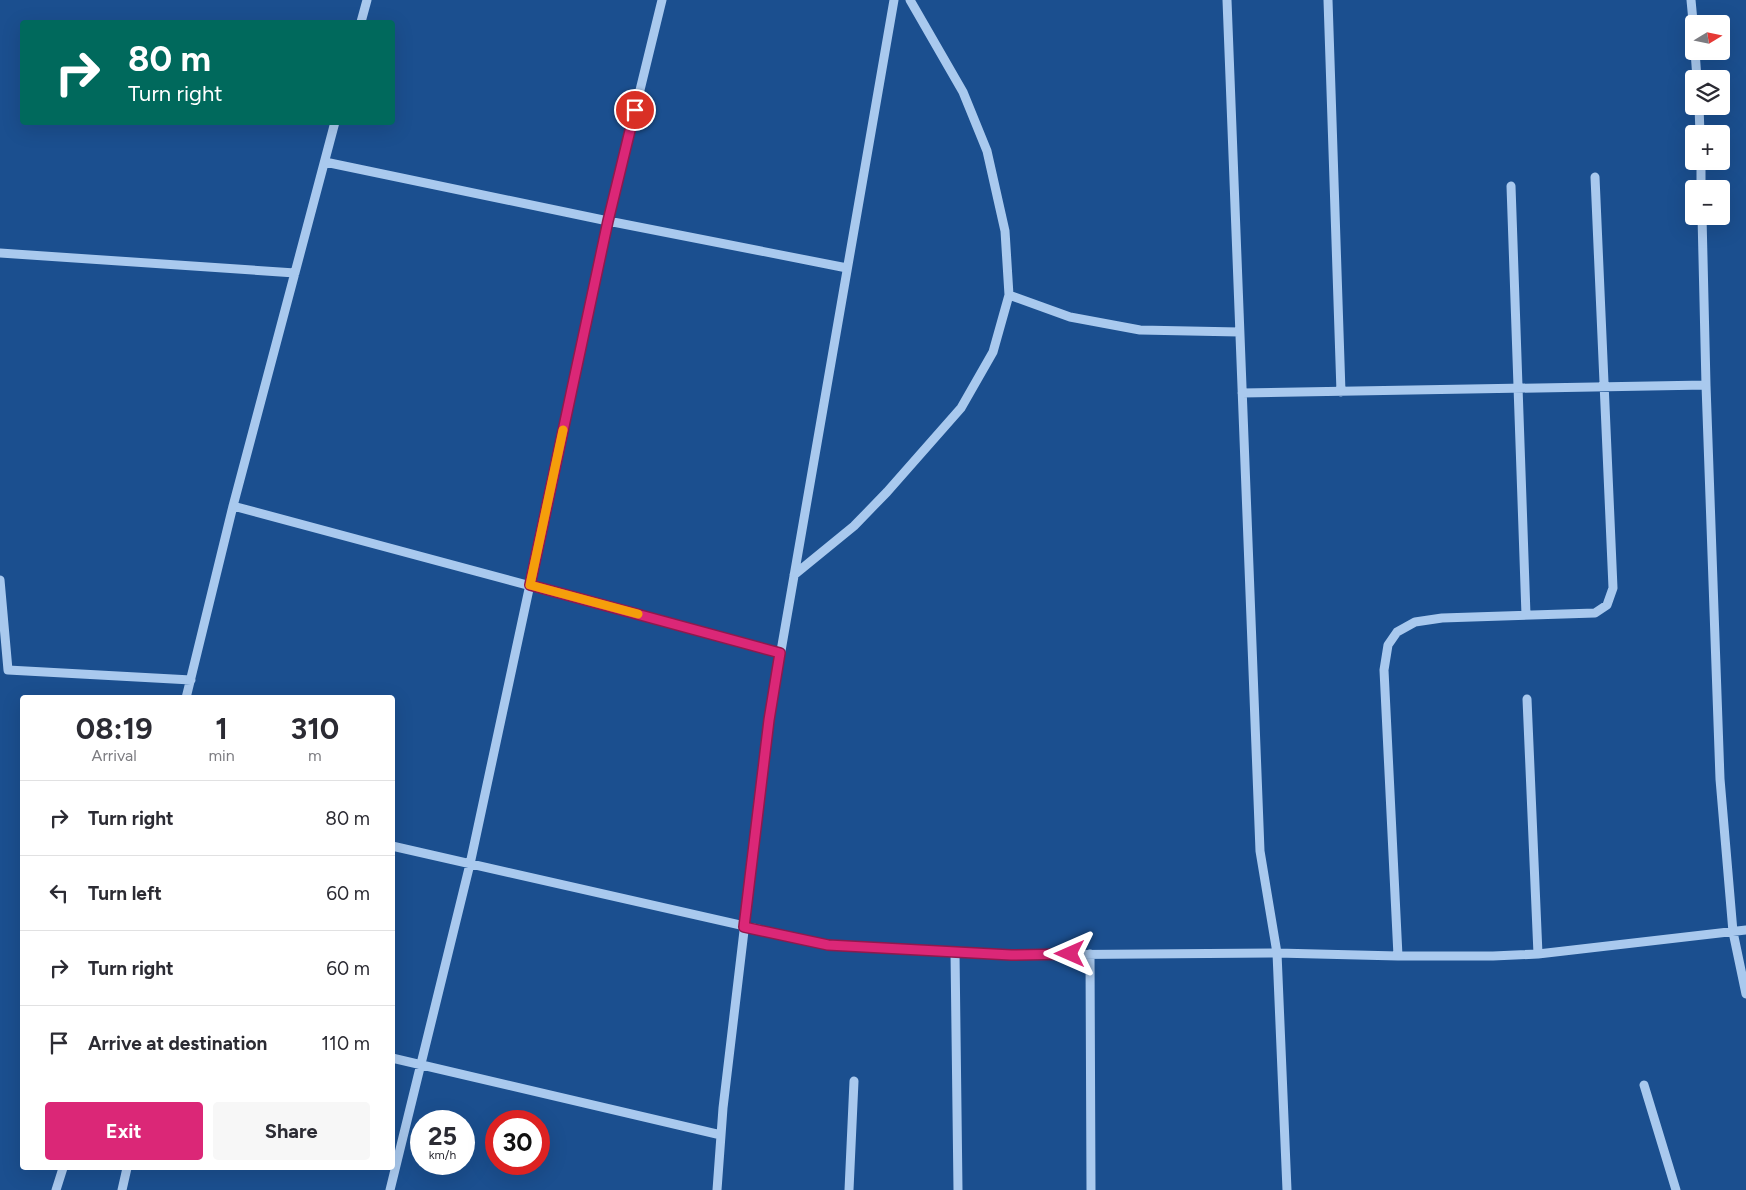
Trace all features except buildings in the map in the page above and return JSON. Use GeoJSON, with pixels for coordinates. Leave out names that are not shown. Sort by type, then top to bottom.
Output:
{"type":"FeatureCollection","features":[{"type":"Feature","properties":{"kind":"street"},"geometry":{"type":"LineString","coordinates":[[362,20],[367,0]]}},
{"type":"Feature","properties":{"kind":"street"},"geometry":{"type":"LineString","coordinates":[[395,1170],[470,864],[608,221],[662,0]]}},
{"type":"Feature","properties":{"kind":"street"},"geometry":{"type":"LineString","coordinates":[[717,1190],[721,1135],[744,927],[769,720],[894,0]]}},
{"type":"Feature","properties":{"kind":"street"},"geometry":{"type":"LineString","coordinates":[[794,575],[861,519],[961,408],[993,352],[1009,295],[1004,231],[987,151],[963,92],[910,0]]}},
{"type":"Feature","properties":{"kind":"street"},"geometry":{"type":"LineString","coordinates":[[1227,0],[1260,851],[1276,953],[1287,1190]]}},
{"type":"Feature","properties":{"kind":"street"},"geometry":{"type":"LineString","coordinates":[[1328,0],[1341,392]]}},
{"type":"Feature","properties":{"kind":"street"},"geometry":{"type":"LineString","coordinates":[[1692,0],[1693,15]]}},
{"type":"Feature","properties":{"kind":"street"},"geometry":{"type":"LineString","coordinates":[[187,695],[233,506],[334,125]]}},
{"type":"Feature","properties":{"kind":"street"},"geometry":{"type":"LineString","coordinates":[[325,162],[608,221],[847,268]]}},
{"type":"Feature","properties":{"kind":"street"},"geometry":{"type":"LineString","coordinates":[[1398,956],[1384,670],[1388,645],[1397,632],[1415,622],[1442,618],[1595,613],[1607,605],[1613,588],[1595,177]]}},
{"type":"Feature","properties":{"kind":"street"},"geometry":{"type":"LineString","coordinates":[[1511,186],[1526,615]]}},
{"type":"Feature","properties":{"kind":"street"},"geometry":{"type":"LineString","coordinates":[[1702,225],[1720,779],[1733,932],[1746,994]]}},
{"type":"Feature","properties":{"kind":"street"},"geometry":{"type":"LineString","coordinates":[[0,253],[295,273]]}},
{"type":"Feature","properties":{"kind":"street"},"geometry":{"type":"LineString","coordinates":[[1009,295],[1070,317],[1140,330],[1240,332]]}},
{"type":"Feature","properties":{"kind":"street"},"geometry":{"type":"LineString","coordinates":[[1242,394],[1706,385]]}},
{"type":"Feature","properties":{"kind":"street"},"geometry":{"type":"LineString","coordinates":[[233,506],[780,653]]}},
{"type":"Feature","properties":{"kind":"street"},"geometry":{"type":"LineString","coordinates":[[0,580],[8,670],[190,680]]}},
{"type":"Feature","properties":{"kind":"street"},"geometry":{"type":"LineString","coordinates":[[1527,699],[1538,954]]}},
{"type":"Feature","properties":{"kind":"street"},"geometry":{"type":"LineString","coordinates":[[395,847],[828,945],[1011,955],[1276,953],[1398,956],[1538,954],[1746,930]]}},
{"type":"Feature","properties":{"kind":"street"},"geometry":{"type":"LineString","coordinates":[[955,952],[958,1190]]}},
{"type":"Feature","properties":{"kind":"street"},"geometry":{"type":"LineString","coordinates":[[1090,954],[1091,1190]]}},
{"type":"Feature","properties":{"kind":"street"},"geometry":{"type":"LineString","coordinates":[[395,1059],[721,1135]]}},
{"type":"Feature","properties":{"kind":"street"},"geometry":{"type":"LineString","coordinates":[[848,1190],[854,1081]]}},
{"type":"Feature","properties":{"kind":"street"},"geometry":{"type":"LineString","coordinates":[[1644,1085],[1676,1190]]}},
{"type":"Feature","properties":{"kind":"street"},"geometry":{"type":"LineString","coordinates":[[56,1190],[62,1170]]}},
{"type":"Feature","properties":{"kind":"street"},"geometry":{"type":"LineString","coordinates":[[122,1190],[127,1170]]}},
{"type":"Feature","properties":{"kind":"street"},"geometry":{"type":"LineString","coordinates":[[390,1190],[395,1170]]}},
{"type":"Feature","properties":{"kind":"slow traffic"},"geometry":{"type":"LineString","coordinates":[[563,430],[530,585],[638,614]]}},
{"type":"Feature","properties":{"kind":"route"},"geometry":{"type":"LineString","coordinates":[[635,110],[608,221],[530,585],[780,653],[769,720],[744,927],[828,945],[1011,955],[1070,954]]}}]}
